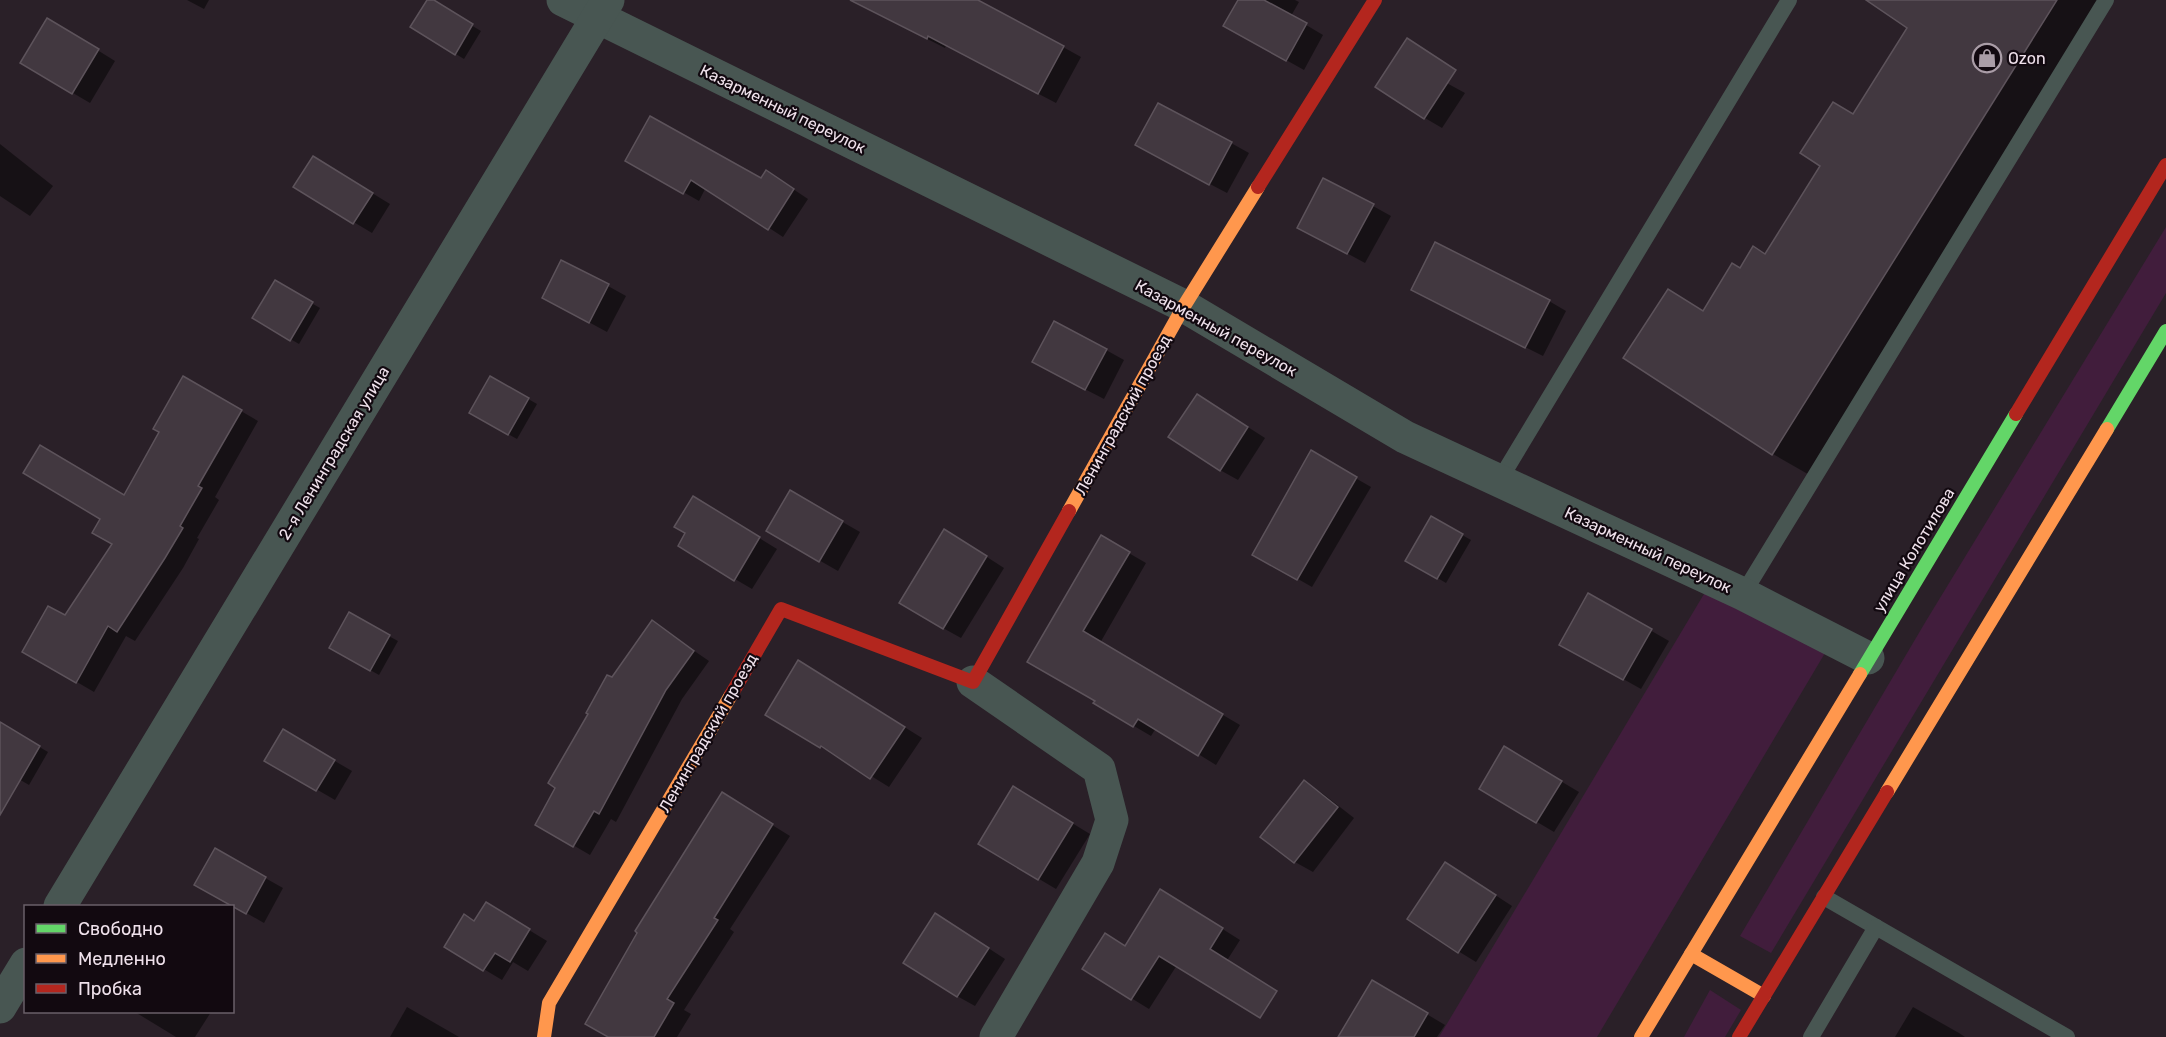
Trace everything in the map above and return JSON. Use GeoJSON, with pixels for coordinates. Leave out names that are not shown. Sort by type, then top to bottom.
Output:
{"type":"FeatureCollection","features":[{"type":"Feature","properties":{"kind":"main road","name":"Ленинградский проезд"},"geometry":{"type":"LineString","coordinates":[[544,1037],[549,1003],[781,609],[973,682],[1184,306],[1376,0]]}},
{"type":"Feature","properties":{"kind":"main road","name":"улица Колотилова"},"geometry":{"type":"LineString","coordinates":[[1641,1037],[2166,165]]}},
{"type":"Feature","properties":{"kind":"main road"},"geometry":{"type":"LineString","coordinates":[[1739,1037],[2166,331]]}},
{"type":"Feature","properties":{"kind":"main road"},"geometry":{"type":"LineString","coordinates":[[1691,954],[1764,996]]}},
{"type":"Feature","properties":{"kind":"street","name":"Казарменный переулок"},"geometry":{"type":"LineString","coordinates":[[563,0],[603,9],[1184,306],[1405,437],[1743,594],[1868,658]]}},
{"type":"Feature","properties":{"kind":"street","name":"2-я Ленинградская улица"},"geometry":{"type":"LineString","coordinates":[[61,905],[603,9]]}},
{"type":"Feature","properties":{"kind":"street","name":"Ленинградский проезд"},"geometry":{"type":"LineString","coordinates":[[973,682],[1099,769],[1112,820],[1098,863],[996,1037]]}},
{"type":"Feature","properties":{"kind":"street"},"geometry":{"type":"LineString","coordinates":[[0,1006],[24,967]]}},
{"type":"Feature","properties":{"kind":"lane"},"geometry":{"type":"LineString","coordinates":[[1499,481],[1789,0]]}},
{"type":"Feature","properties":{"kind":"lane"},"geometry":{"type":"LineString","coordinates":[[1743,594],[2106,0]]}},
{"type":"Feature","properties":{"kind":"lane"},"geometry":{"type":"LineString","coordinates":[[1824,897],[2067,1037]]}},
{"type":"Feature","properties":{"kind":"lane"},"geometry":{"type":"LineString","coordinates":[[1811,1037],[1876,927]]}},
{"type":"Feature","properties":{"kind":"shaded area"},"geometry":{"type":"Polygon","coordinates":[[[2166,227],[2166,293],[1771,953],[1740,936],[1926,621],[2166,227]]]}},
{"type":"Feature","properties":{"kind":"shaded area"},"geometry":{"type":"Polygon","coordinates":[[[1707,589],[1825,653],[1597,1037],[1439,1037],[1707,589]]]}},
{"type":"Feature","properties":{"kind":"shaded area"},"geometry":{"type":"Polygon","coordinates":[[[1710,990],[1741,1010],[1725,1037],[1684,1037],[1710,990]]]}},
{"type":"Feature","properties":{"kind":"building"},"geometry":{"type":"Polygon","coordinates":[[[427,0],[434,0],[473,24],[455,55],[410,27],[427,0]]]}},
{"type":"Feature","properties":{"kind":"building"},"geometry":{"type":"Polygon","coordinates":[[[850,0],[978,0],[1064,46],[1038,94],[928,36],[927,39],[850,0]]]}},
{"type":"Feature","properties":{"kind":"building"},"geometry":{"type":"Polygon","coordinates":[[[1238,0],[1264,0],[1307,23],[1286,61],[1223,26],[1238,0]]]}},
{"type":"Feature","properties":{"kind":"building"},"geometry":{"type":"Polygon","coordinates":[[[1866,0],[2057,0],[1772,455],[1623,358],[1668,289],[1703,311],[1732,263],[1740,268],[1753,246],[1765,254],[1820,166],[1800,153],[1833,102],[1853,114],[1907,28],[1866,0]]]}},
{"type":"Feature","properties":{"kind":"building"},"geometry":{"type":"Polygon","coordinates":[[[47,18],[99,49],[72,94],[20,63],[47,18]]]}},
{"type":"Feature","properties":{"kind":"building"},"geometry":{"type":"Polygon","coordinates":[[[1407,38],[1456,70],[1424,119],[1375,87],[1407,38]]]}},
{"type":"Feature","properties":{"kind":"building"},"geometry":{"type":"Polygon","coordinates":[[[1158,103],[1232,142],[1209,185],[1135,145],[1158,103]]]}},
{"type":"Feature","properties":{"kind":"building"},"geometry":{"type":"Polygon","coordinates":[[[650,116],[761,178],[766,170],[794,189],[768,230],[691,180],[683,194],[625,161],[650,116]]]}},
{"type":"Feature","properties":{"kind":"building"},"geometry":{"type":"Polygon","coordinates":[[[313,156],[373,193],[353,224],[293,187],[313,156]]]}},
{"type":"Feature","properties":{"kind":"building"},"geometry":{"type":"Polygon","coordinates":[[[1323,178],[1374,204],[1347,254],[1297,228],[1323,178]]]}},
{"type":"Feature","properties":{"kind":"building"},"geometry":{"type":"Polygon","coordinates":[[[1435,242],[1550,300],[1525,348],[1411,290],[1435,242]]]}},
{"type":"Feature","properties":{"kind":"building"},"geometry":{"type":"Polygon","coordinates":[[[561,260],[609,284],[589,323],[542,298],[561,260]]]}},
{"type":"Feature","properties":{"kind":"building"},"geometry":{"type":"Polygon","coordinates":[[[275,280],[313,302],[290,341],[252,318],[275,280]]]}},
{"type":"Feature","properties":{"kind":"building"},"geometry":{"type":"Polygon","coordinates":[[[1054,321],[1107,349],[1085,390],[1032,362],[1054,321]]]}},
{"type":"Feature","properties":{"kind":"building"},"geometry":{"type":"Polygon","coordinates":[[[183,376],[242,410],[198,486],[202,488],[180,526],[183,528],[165,558],[117,632],[108,626],[76,683],[22,652],[48,606],[65,615],[112,544],[92,533],[100,519],[23,473],[40,445],[124,495],[159,432],[153,429],[183,376]]]}},
{"type":"Feature","properties":{"kind":"building"},"geometry":{"type":"Polygon","coordinates":[[[490,376],[529,398],[508,435],[469,413],[490,376]]]}},
{"type":"Feature","properties":{"kind":"building"},"geometry":{"type":"Polygon","coordinates":[[[1197,394],[1248,427],[1220,471],[1168,437],[1197,394]]]}},
{"type":"Feature","properties":{"kind":"building"},"geometry":{"type":"Polygon","coordinates":[[[1311,450],[1357,477],[1297,580],[1252,555],[1311,450]]]}},
{"type":"Feature","properties":{"kind":"building"},"geometry":{"type":"Polygon","coordinates":[[[790,490],[843,521],[819,562],[766,531],[790,490]]]}},
{"type":"Feature","properties":{"kind":"building"},"geometry":{"type":"Polygon","coordinates":[[[693,496],[760,537],[734,581],[678,546],[685,533],[674,527],[693,496]]]}},
{"type":"Feature","properties":{"kind":"building"},"geometry":{"type":"Polygon","coordinates":[[[1431,516],[1463,534],[1437,579],[1405,561],[1431,516]]]}},
{"type":"Feature","properties":{"kind":"building"},"geometry":{"type":"Polygon","coordinates":[[[944,529],[987,556],[943,629],[899,603],[944,529]]]}},
{"type":"Feature","properties":{"kind":"building"},"geometry":{"type":"Polygon","coordinates":[[[1101,535],[1130,552],[1083,631],[1223,714],[1198,756],[1138,719],[1133,727],[1093,703],[1095,701],[1027,662],[1101,535]]]}},
{"type":"Feature","properties":{"kind":"building"},"geometry":{"type":"Polygon","coordinates":[[[1588,593],[1652,629],[1623,680],[1559,645],[1588,593]]]}},
{"type":"Feature","properties":{"kind":"building"},"geometry":{"type":"Polygon","coordinates":[[[349,612],[390,635],[370,671],[329,648],[349,612]]]}},
{"type":"Feature","properties":{"kind":"building"},"geometry":{"type":"Polygon","coordinates":[[[652,620],[694,651],[666,690],[599,814],[594,811],[573,847],[535,825],[555,788],[548,783],[588,714],[586,713],[607,675],[612,677],[652,620]]]}},
{"type":"Feature","properties":{"kind":"building"},"geometry":{"type":"Polygon","coordinates":[[[798,660],[905,727],[870,779],[821,746],[820,748],[765,715],[798,660]]]}},
{"type":"Feature","properties":{"kind":"building"},"geometry":{"type":"Polygon","coordinates":[[[0,722],[40,746],[0,815],[0,722]]]}},
{"type":"Feature","properties":{"kind":"building"},"geometry":{"type":"Polygon","coordinates":[[[283,729],[335,760],[316,791],[264,761],[283,729]]]}},
{"type":"Feature","properties":{"kind":"building"},"geometry":{"type":"Polygon","coordinates":[[[1504,746],[1562,781],[1536,823],[1479,789],[1504,746]]]}},
{"type":"Feature","properties":{"kind":"building"},"geometry":{"type":"Polygon","coordinates":[[[1304,780],[1338,807],[1294,863],[1260,837],[1304,780]]]}},
{"type":"Feature","properties":{"kind":"building"},"geometry":{"type":"Polygon","coordinates":[[[1013,786],[1073,823],[1038,880],[978,844],[1013,786]]]}},
{"type":"Feature","properties":{"kind":"building"},"geometry":{"type":"Polygon","coordinates":[[[722,792],[773,824],[714,918],[718,920],[667,999],[674,1003],[654,1037],[608,1037],[585,1024],[637,933],[635,931],[722,792]]]}},
{"type":"Feature","properties":{"kind":"building"},"geometry":{"type":"Polygon","coordinates":[[[215,848],[266,877],[246,914],[234,907],[234,905],[230,905],[194,885],[215,848]]]}},
{"type":"Feature","properties":{"kind":"building"},"geometry":{"type":"Polygon","coordinates":[[[1445,862],[1496,895],[1458,953],[1407,919],[1445,862]]]}},
{"type":"Feature","properties":{"kind":"building"},"geometry":{"type":"Polygon","coordinates":[[[1160,889],[1223,928],[1210,949],[1277,991],[1260,1018],[1159,956],[1131,1000],[1082,969],[1105,933],[1125,946],[1160,889]]]}},
{"type":"Feature","properties":{"kind":"building"},"geometry":{"type":"Polygon","coordinates":[[[486,902],[530,929],[510,962],[495,953],[483,971],[444,947],[464,914],[474,921],[486,902]]]}},
{"type":"Feature","properties":{"kind":"building"},"geometry":{"type":"Polygon","coordinates":[[[935,913],[989,948],[957,997],[903,963],[935,913]]]}},
{"type":"Feature","properties":{"kind":"building"},"geometry":{"type":"Polygon","coordinates":[[[1372,980],[1428,1013],[1414,1037],[1338,1037],[1372,980]]]}},
{"type":"Feature","properties":{"kind":"traffic: fast"},"geometry":{"type":"LineString","coordinates":[[2107,429],[2166,331]]}},
{"type":"Feature","properties":{"kind":"traffic: fast"},"geometry":{"type":"LineString","coordinates":[[1860,674],[2016,414]]}},
{"type":"Feature","properties":{"kind":"traffic: slow"},"geometry":{"type":"LineString","coordinates":[[1069,511],[1184,306],[1258,187]]}},
{"type":"Feature","properties":{"kind":"traffic: slow"},"geometry":{"type":"LineString","coordinates":[[1887,792],[2107,429]]}},
{"type":"Feature","properties":{"kind":"traffic: slow"},"geometry":{"type":"LineString","coordinates":[[1641,1037],[1860,674]]}},
{"type":"Feature","properties":{"kind":"traffic: slow"},"geometry":{"type":"LineString","coordinates":[[544,1037],[549,1003],[731,695]]}},
{"type":"Feature","properties":{"kind":"traffic: slow"},"geometry":{"type":"LineString","coordinates":[[1691,954],[1764,996]]}},
{"type":"Feature","properties":{"kind":"traffic: jam"},"geometry":{"type":"LineString","coordinates":[[1258,187],[1375,0]]}},
{"type":"Feature","properties":{"kind":"traffic: jam"},"geometry":{"type":"LineString","coordinates":[[2016,414],[2166,165]]}},
{"type":"Feature","properties":{"kind":"traffic: jam"},"geometry":{"type":"LineString","coordinates":[[731,695],[781,609],[973,682],[1069,511]]}},
{"type":"Feature","properties":{"kind":"traffic: jam"},"geometry":{"type":"LineString","coordinates":[[1739,1037],[1887,792]]}},
{"type":"Feature","properties":{"kind":"place","name":"Ozon"},"geometry":{"type":"Point","coordinates":[1987,58]}}]}
